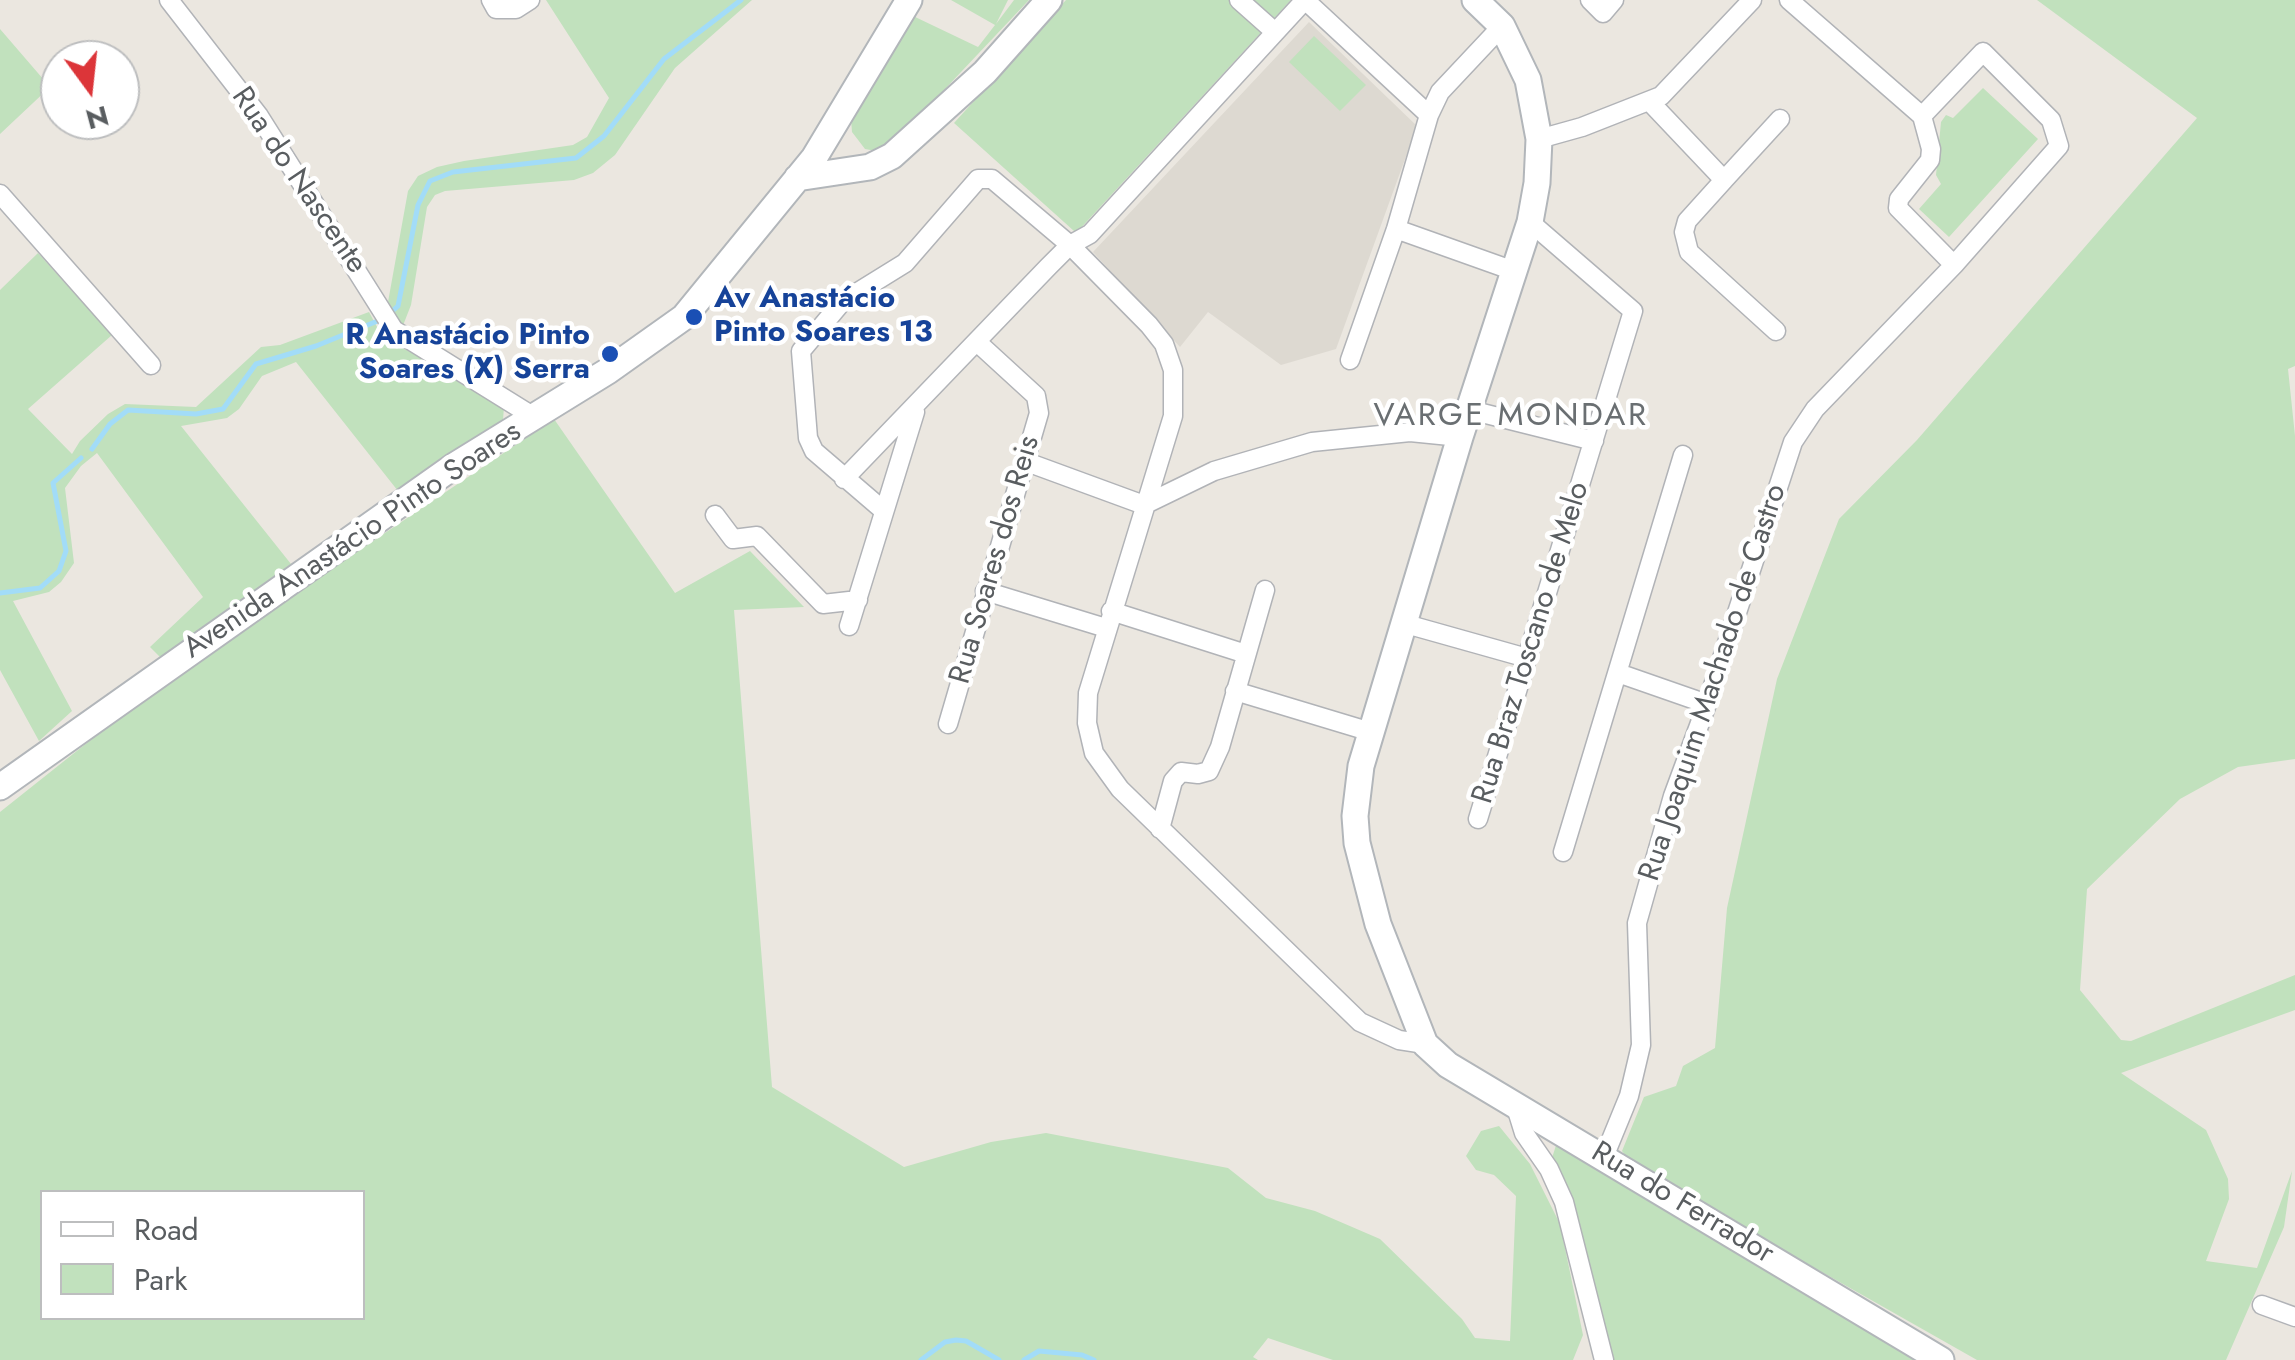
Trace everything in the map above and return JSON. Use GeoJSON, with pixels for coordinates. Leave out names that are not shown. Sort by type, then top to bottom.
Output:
{"type":"FeatureCollection","features":[{"type":"Feature","properties":{"kind":"street","name":"Rua do Nascente"},"geometry":{"type":"LineString","coordinates":[[169,0],[259,116],[394,330],[534,417]]}},
{"type":"Feature","properties":{"kind":"street"},"geometry":{"type":"LineString","coordinates":[[491,0],[496,9],[516,8],[530,0]]}},
{"type":"Feature","properties":{"kind":"street"},"geometry":{"type":"LineString","coordinates":[[910,0],[834,151],[862,158],[892,156],[985,72],[1048,0]]}},
{"type":"Feature","properties":{"kind":"street"},"geometry":{"type":"LineString","coordinates":[[1239,0],[1276,32]]}},
{"type":"Feature","properties":{"kind":"street"},"geometry":{"type":"LineString","coordinates":[[844,479],[1070,245],[1090,234],[1305,0],[1430,115]]}},
{"type":"Feature","properties":{"kind":"street"},"geometry":{"type":"LineString","coordinates":[[1424,1044],[1378,924],[1360,862],[1355,816],[1371,732],[1530,222],[1539,139],[1528,80],[1502,26],[1475,0]]}},
{"type":"Feature","properties":{"kind":"street"},"geometry":{"type":"LineString","coordinates":[[1590,0],[1603,13],[1614,0]]}},
{"type":"Feature","properties":{"kind":"street"},"geometry":{"type":"LineString","coordinates":[[1539,139],[1582,128],[1651,102],[1752,0]]}},
{"type":"Feature","properties":{"kind":"street"},"geometry":{"type":"LineString","coordinates":[[1789,0],[1922,116],[1931,148],[1930,160],[1898,200],[1898,208],[1954,265]]}},
{"type":"Feature","properties":{"kind":"street"},"geometry":{"type":"LineString","coordinates":[[1350,360],[1440,92],[1502,26]]}},
{"type":"Feature","properties":{"kind":"street","name":"Rua Joaquim Machado de Castro"},"geometry":{"type":"LineString","coordinates":[[1604,1158],[1629,1096],[1640,1045],[1637,923],[1673,796],[1793,442],[1816,410],[2056,152],[2058,134],[2052,120],[1982,52],[1922,116]]}},
{"type":"Feature","properties":{"kind":"street"},"geometry":{"type":"LineString","coordinates":[[1651,102],[1724,180]]}},
{"type":"Feature","properties":{"kind":"street"},"geometry":{"type":"LineString","coordinates":[[1776,331],[1694,258],[1684,242],[1686,220],[1780,119]]}},
{"type":"Feature","properties":{"kind":"street","name":"Avenida Anastácio Pinto Soares"},"geometry":{"type":"LineString","coordinates":[[0,786],[331,551],[608,372],[684,317],[798,178],[834,151]]}},
{"type":"Feature","properties":{"kind":"street"},"geometry":{"type":"LineString","coordinates":[[884,510],[814,451],[808,438],[802,351],[842,302],[905,263],[978,179],[992,178],[1070,245],[1150,326],[1164,344],[1173,370],[1172,416],[1088,693],[1087,724],[1094,753],[1120,789],[1360,1022],[1399,1040],[1424,1044]]}},
{"type":"Feature","properties":{"kind":"street"},"geometry":{"type":"LineString","coordinates":[[0,194],[151,365]]}},
{"type":"Feature","properties":{"kind":"street","name":"Rua Braz Toscano de Melo"},"geometry":{"type":"LineString","coordinates":[[1478,818],[1633,311],[1530,222]]}},
{"type":"Feature","properties":{"kind":"street"},"geometry":{"type":"LineString","coordinates":[[1396,229],[1514,270]]}},
{"type":"Feature","properties":{"kind":"street","name":"Rua Soares dos Reis"},"geometry":{"type":"LineString","coordinates":[[948,724],[1039,413],[1036,396],[977,342]]}},
{"type":"Feature","properties":{"kind":"street"},"geometry":{"type":"LineString","coordinates":[[850,626],[916,408]]}},
{"type":"Feature","properties":{"kind":"street"},"geometry":{"type":"LineString","coordinates":[[1470,410],[1594,441]]}},
{"type":"Feature","properties":{"kind":"street"},"geometry":{"type":"LineString","coordinates":[[1024,461],[1144,505],[1214,471],[1312,442],[1410,432],[1460,437]]}},
{"type":"Feature","properties":{"kind":"street"},"geometry":{"type":"LineString","coordinates":[[1563,852],[1683,455]]}},
{"type":"Feature","properties":{"kind":"street"},"geometry":{"type":"LineString","coordinates":[[715,515],[733,538],[757,536],[824,604],[858,600]]}},
{"type":"Feature","properties":{"kind":"street"},"geometry":{"type":"LineString","coordinates":[[1160,829],[1180,772],[1209,771],[1264,590]]}},
{"type":"Feature","properties":{"kind":"street"},"geometry":{"type":"LineString","coordinates":[[985,591],[1246,654]]}},
{"type":"Feature","properties":{"kind":"street"},"geometry":{"type":"LineString","coordinates":[[1406,624],[1527,658]]}},
{"type":"Feature","properties":{"kind":"street"},"geometry":{"type":"LineString","coordinates":[[1618,673],[1707,704]]}},
{"type":"Feature","properties":{"kind":"street"},"geometry":{"type":"LineString","coordinates":[[1236,692],[1371,732]]}},
{"type":"Feature","properties":{"kind":"street","name":"Rua do Ferrador"},"geometry":{"type":"LineString","coordinates":[[1424,1044],[1448,1065],[1941,1360]]}},
{"type":"Feature","properties":{"kind":"street"},"geometry":{"type":"LineString","coordinates":[[1515,1104],[1524,1133],[1549,1169],[1564,1202],[1604,1360]]}},
{"type":"Feature","properties":{"kind":"street"},"geometry":{"type":"LineString","coordinates":[[2262,1305],[2295,1317]]}},
{"type":"Feature","properties":{"kind":"shaded area"},"geometry":{"type":"Polygon","coordinates":[[[1309,22],[1417,126],[1336,349],[1281,365],[1208,312],[1180,347],[1093,252],[1309,22]]]}},
{"type":"Feature","properties":{"kind":"green space"},"geometry":{"type":"Polygon","coordinates":[[[546,0],[752,0],[675,68],[615,155],[593,173],[574,180],[435,195],[427,207],[411,305],[402,328],[388,302],[408,191],[418,176],[464,161],[573,145],[587,137],[609,98],[546,0]]]}},
{"type":"Feature","properties":{"kind":"green space"},"geometry":{"type":"Polygon","coordinates":[[[951,0],[1008,0],[996,24],[1014,0],[1029,0],[893,144],[876,151],[865,149],[852,132],[851,119],[911,15],[978,47],[995,25],[951,0]]]}},
{"type":"Feature","properties":{"kind":"green space"},"geometry":{"type":"Polygon","coordinates":[[[1066,0],[1291,0],[1078,231],[954,123],[1066,0]]]}},
{"type":"Feature","properties":{"kind":"green space"},"geometry":{"type":"Polygon","coordinates":[[[2037,0],[2295,0],[2295,366],[2288,369],[2295,436],[2295,759],[2238,767],[2180,799],[2087,889],[2080,990],[2121,1040],[2131,1041],[2295,975],[2295,1010],[2121,1073],[2206,1130],[2228,1179],[2229,1199],[2206,1261],[2257,1268],[2292,1171],[2284,1227],[2226,1360],[1977,1360],[1633,1165],[1622,1151],[1644,1097],[1676,1086],[1683,1066],[1715,1048],[1727,908],[1777,679],[1839,519],[1917,440],[2197,118],[2037,0]]]}},
{"type":"Feature","properties":{"kind":"green space"},"geometry":{"type":"Polygon","coordinates":[[[0,29],[40,75],[40,96],[0,134],[0,29]]]}},
{"type":"Feature","properties":{"kind":"green space"},"geometry":{"type":"Polygon","coordinates":[[[1314,36],[1366,85],[1340,111],[1289,62],[1314,36]]]}},
{"type":"Feature","properties":{"kind":"green space"},"geometry":{"type":"Polygon","coordinates":[[[1983,88],[2038,139],[1949,237],[1919,209],[1941,184],[1936,175],[1941,122],[1946,115],[1953,118],[1983,88]]]}},
{"type":"Feature","properties":{"kind":"green space"},"geometry":{"type":"Polygon","coordinates":[[[38,253],[112,335],[28,409],[72,454],[108,414],[125,404],[196,407],[261,347],[280,345],[369,312],[383,338],[504,407],[503,420],[398,491],[296,362],[262,376],[239,409],[227,418],[181,426],[291,564],[161,658],[150,647],[203,597],[97,453],[81,466],[65,488],[74,563],[49,592],[13,601],[72,711],[39,741],[0,670],[0,290],[38,253]]]}},
{"type":"Feature","properties":{"kind":"green space"},"geometry":{"type":"Polygon","coordinates":[[[554,419],[675,593],[750,551],[804,607],[734,610],[772,1087],[904,1167],[991,1142],[1046,1133],[1228,1168],[1266,1198],[1315,1211],[1380,1239],[1462,1319],[1475,1338],[1510,1341],[1516,1196],[1494,1175],[1476,1170],[1466,1156],[1481,1131],[1499,1126],[1530,1164],[1560,1224],[1583,1335],[1573,1360],[1333,1360],[1268,1338],[1253,1357],[1258,1360],[0,1360],[0,812],[161,684],[554,419]]]}},
{"type":"Feature","properties":{"kind":"green space"},"geometry":{"type":"Polygon","coordinates":[[[1558,1139],[1928,1360],[1613,1360],[1570,1191],[1552,1158],[1558,1139]]]}},
{"type":"Feature","properties":{"kind":"waterway"},"geometry":{"type":"LineString","coordinates":[[389,314],[398,306],[418,205],[430,181],[453,172],[576,158],[604,136],[664,59],[741,0]]}},
{"type":"Feature","properties":{"kind":"waterway"},"geometry":{"type":"LineString","coordinates":[[92,449],[110,424],[128,410],[196,414],[223,409],[256,364],[316,346],[380,320]]}},
{"type":"Feature","properties":{"kind":"waterway"},"geometry":{"type":"LineString","coordinates":[[0,593],[40,588],[59,571],[66,551],[53,483],[81,458]]}},
{"type":"Feature","properties":{"kind":"waterway"},"geometry":{"type":"LineString","coordinates":[[921,1360],[945,1342],[956,1340],[966,1341],[999,1360]]}},
{"type":"Feature","properties":{"kind":"waterway"},"geometry":{"type":"LineString","coordinates":[[1024,1360],[1039,1351],[1094,1360]]}},
{"type":"Feature","properties":{"kind":"place","name":"Av Anastácio Pinto Soares 13"},"geometry":{"type":"Point","coordinates":[694,317]}},
{"type":"Feature","properties":{"kind":"place","name":"R Anastácio Pinto Soares (X) Serra"},"geometry":{"type":"Point","coordinates":[610,354]}},
{"type":"Feature","properties":{"kind":"district","name":"VARGE MONDAR"},"geometry":{"type":"Point","coordinates":[1511,417]}}]}
